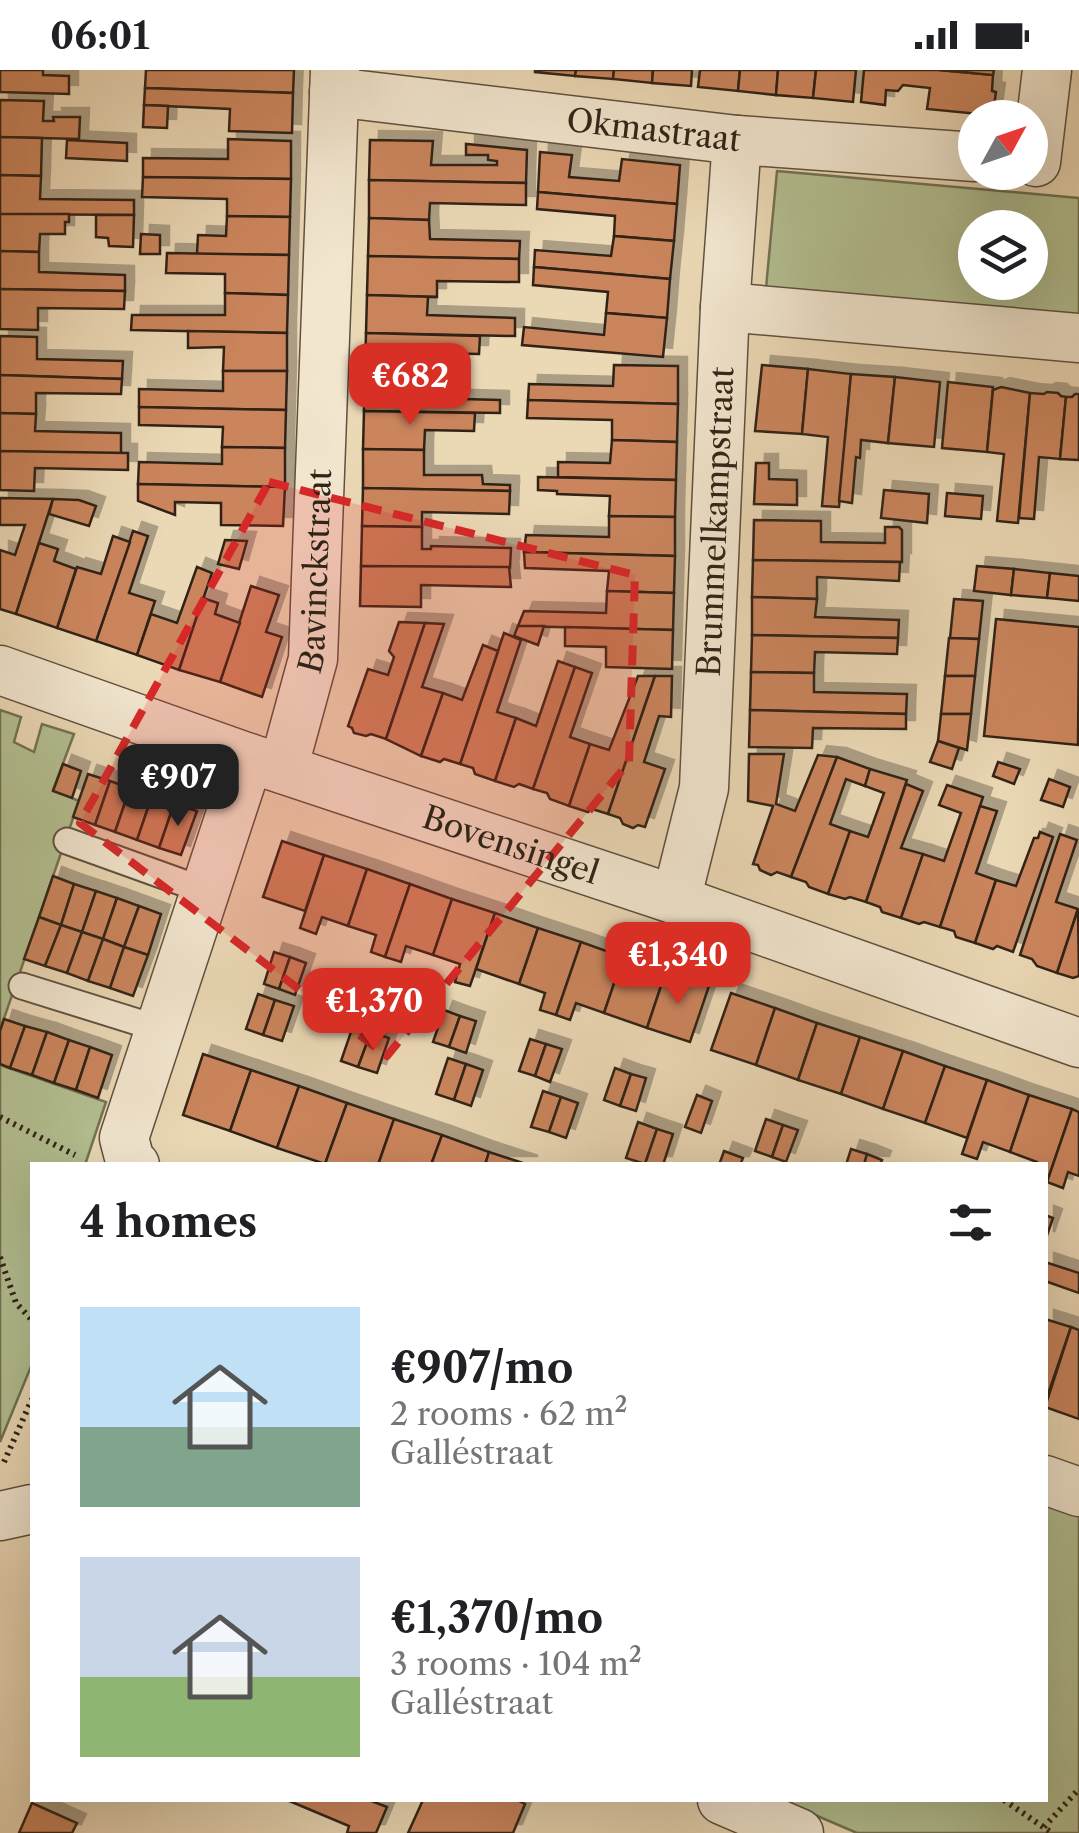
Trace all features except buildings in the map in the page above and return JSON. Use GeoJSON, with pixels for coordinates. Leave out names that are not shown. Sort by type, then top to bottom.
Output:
{"type":"FeatureCollection","features":[{"type":"Feature","properties":{"kind":"street"},"geometry":{"type":"LineString","coordinates":[[1048,70],[1048,100]]}},
{"type":"Feature","properties":{"kind":"street","name":"Okmastraat"},"geometry":{"type":"LineString","coordinates":[[334,81],[736,140],[958,156]]}},
{"type":"Feature","properties":{"kind":"street","name":"Bavinckstraat"},"geometry":{"type":"LineString","coordinates":[[133,1162],[124,1138],[206,891],[314,658],[334,81]]}},
{"type":"Feature","properties":{"kind":"street","name":"Brummelkampstraat"},"geometry":{"type":"LineString","coordinates":[[676,900],[704,788],[736,140]]}},
{"type":"Feature","properties":{"kind":"street"},"geometry":{"type":"LineString","coordinates":[[725,307],[1079,338]]}},
{"type":"Feature","properties":{"kind":"street","name":"Bovensingel"},"geometry":{"type":"LineString","coordinates":[[0,670],[266,764],[676,900],[1079,1043]]}},
{"type":"Feature","properties":{"kind":"street"},"geometry":{"type":"LineString","coordinates":[[1048,1481],[1079,1492]]}},
{"type":"Feature","properties":{"kind":"lane"},"geometry":{"type":"LineString","coordinates":[[67,842],[206,891]]}},
{"type":"Feature","properties":{"kind":"lane"},"geometry":{"type":"LineString","coordinates":[[22,986],[160,1029]]}},
{"type":"Feature","properties":{"kind":"path"},"geometry":{"type":"LineString","coordinates":[[0,1117],[90,1162]]}},
{"type":"Feature","properties":{"kind":"path"},"geometry":{"type":"LineString","coordinates":[[0,1257],[16,1302],[30,1318]]}},
{"type":"Feature","properties":{"kind":"path"},"geometry":{"type":"LineString","coordinates":[[12,1501],[4,1463],[30,1404]]}},
{"type":"Feature","properties":{"kind":"path"},"geometry":{"type":"LineString","coordinates":[[1044,1828],[1079,1788]]}},
{"type":"Feature","properties":{"kind":"path"},"geometry":{"type":"LineString","coordinates":[[1007,1802],[1052,1833]]}},
{"type":"Feature","properties":{"kind":"highlighted area"},"geometry":{"type":"Polygon","coordinates":[[[269,482],[635,575],[629,762],[387,1056],[80,823],[269,482]]]}},
{"type":"Feature","properties":{"kind":"green space"},"geometry":{"type":"Polygon","coordinates":[[[777,171],[1079,198],[1079,316],[766,288],[777,171]]]}},
{"type":"Feature","properties":{"kind":"green space"},"geometry":{"type":"Polygon","coordinates":[[[0,710],[21,717],[14,742],[34,752],[42,724],[74,734],[53,790],[79,801],[0,1030],[0,710]]]}},
{"type":"Feature","properties":{"kind":"green space"},"geometry":{"type":"Polygon","coordinates":[[[0,1065],[106,1102],[86,1162],[30,1162],[30,1369],[0,1442],[0,1065]]]}},
{"type":"Feature","properties":{"kind":"green space"},"geometry":{"type":"Polygon","coordinates":[[[1048,1498],[1079,1509],[1079,1833],[857,1833],[785,1802],[1048,1802],[1048,1498]]]}}]}
